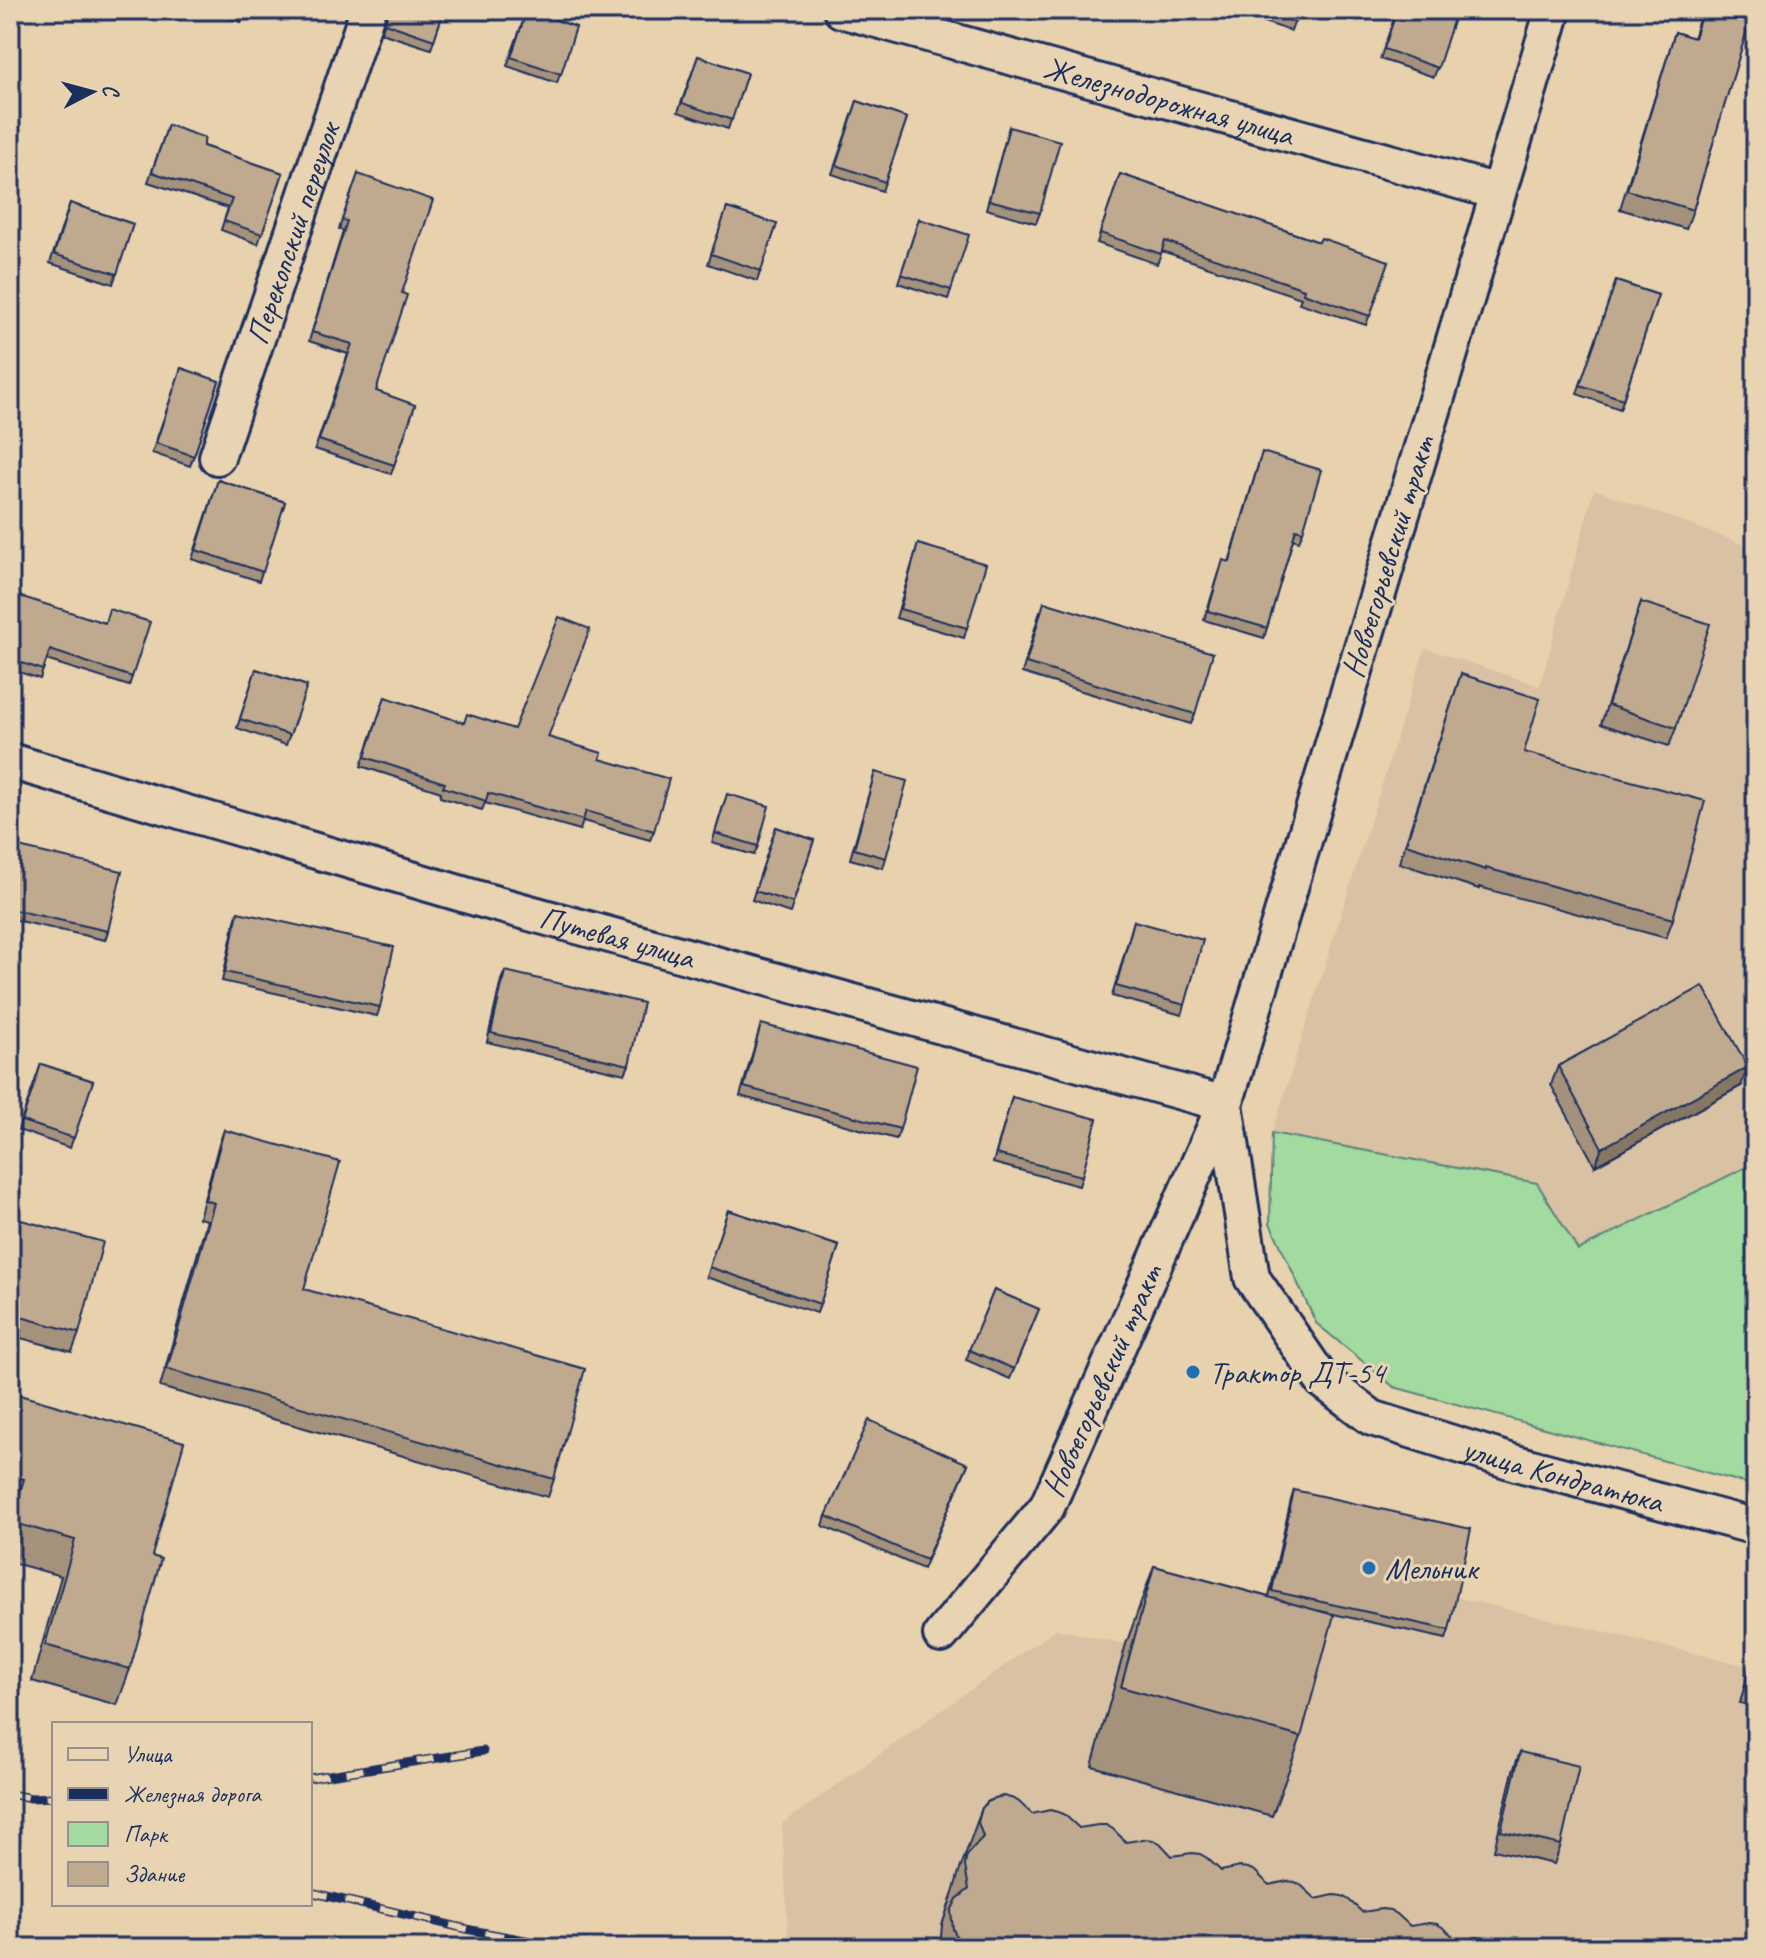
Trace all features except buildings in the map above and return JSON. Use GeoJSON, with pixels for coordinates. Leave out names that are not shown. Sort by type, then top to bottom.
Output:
{"type":"FeatureCollection","features":[{"type":"Feature","properties":{"kind":"street","name":"Перекопский переулок"},"geometry":{"type":"LineString","coordinates":[[217,457],[368,10]]}},
{"type":"Feature","properties":{"kind":"street","name":"Железнодорожная улица"},"geometry":{"type":"LineString","coordinates":[[841,10],[1498,192]]}},
{"type":"Feature","properties":{"kind":"street","name":"Новоегорьевский тракт"},"geometry":{"type":"LineString","coordinates":[[941,1635],[1047,1507],[1225,1104],[1553,10]]}},
{"type":"Feature","properties":{"kind":"street","name":"Путевая улица"},"geometry":{"type":"LineString","coordinates":[[10,761],[486,901],[1225,1104]]}},
{"type":"Feature","properties":{"kind":"street","name":"Новоегорьевский тракт"},"geometry":{"type":"LineString","coordinates":[[1225,1104],[1252,1278],[1322,1380],[1372,1418]]}},
{"type":"Feature","properties":{"kind":"street","name":"улица Кондратюка"},"geometry":{"type":"LineString","coordinates":[[1372,1418],[1516,1463],[1756,1527]]}},
{"type":"Feature","properties":{"kind":"shaded area"},"geometry":{"type":"Polygon","coordinates":[[[1594,489],[1756,549],[1756,1162],[1578,1250],[1537,1183],[1272,1133],[1425,648],[1540,686],[1594,489]]]}},
{"type":"Feature","properties":{"kind":"shaded area"},"geometry":{"type":"Polygon","coordinates":[[[1455,1597],[1749,1666],[1756,1642],[1756,1948],[789,1948],[782,1824],[1056,1629],[1126,1644],[1269,1600],[1455,1597]]]}},
{"type":"Feature","properties":{"kind":"green space"},"geometry":{"type":"Polygon","coordinates":[[[1272,1133],[1537,1183],[1578,1250],[1756,1162],[1756,1486],[1394,1387],[1316,1323],[1270,1223],[1272,1133]]]}},
{"type":"Feature","properties":{"kind":"railway"},"geometry":{"type":"LineString","coordinates":[[312,1778],[483,1751]]}},
{"type":"Feature","properties":{"kind":"railway"},"geometry":{"type":"LineString","coordinates":[[10,1794],[31,1798],[52,1797]]}},
{"type":"Feature","properties":{"kind":"railway"},"geometry":{"type":"LineString","coordinates":[[312,1892],[471,1930],[568,1948]]}},
{"type":"Feature","properties":{"kind":"place","name":"Трактор ДТ-54"},"geometry":{"type":"Point","coordinates":[1193,1372]}},
{"type":"Feature","properties":{"kind":"place","name":"Мельник"},"geometry":{"type":"Point","coordinates":[1369,1568]}}]}
